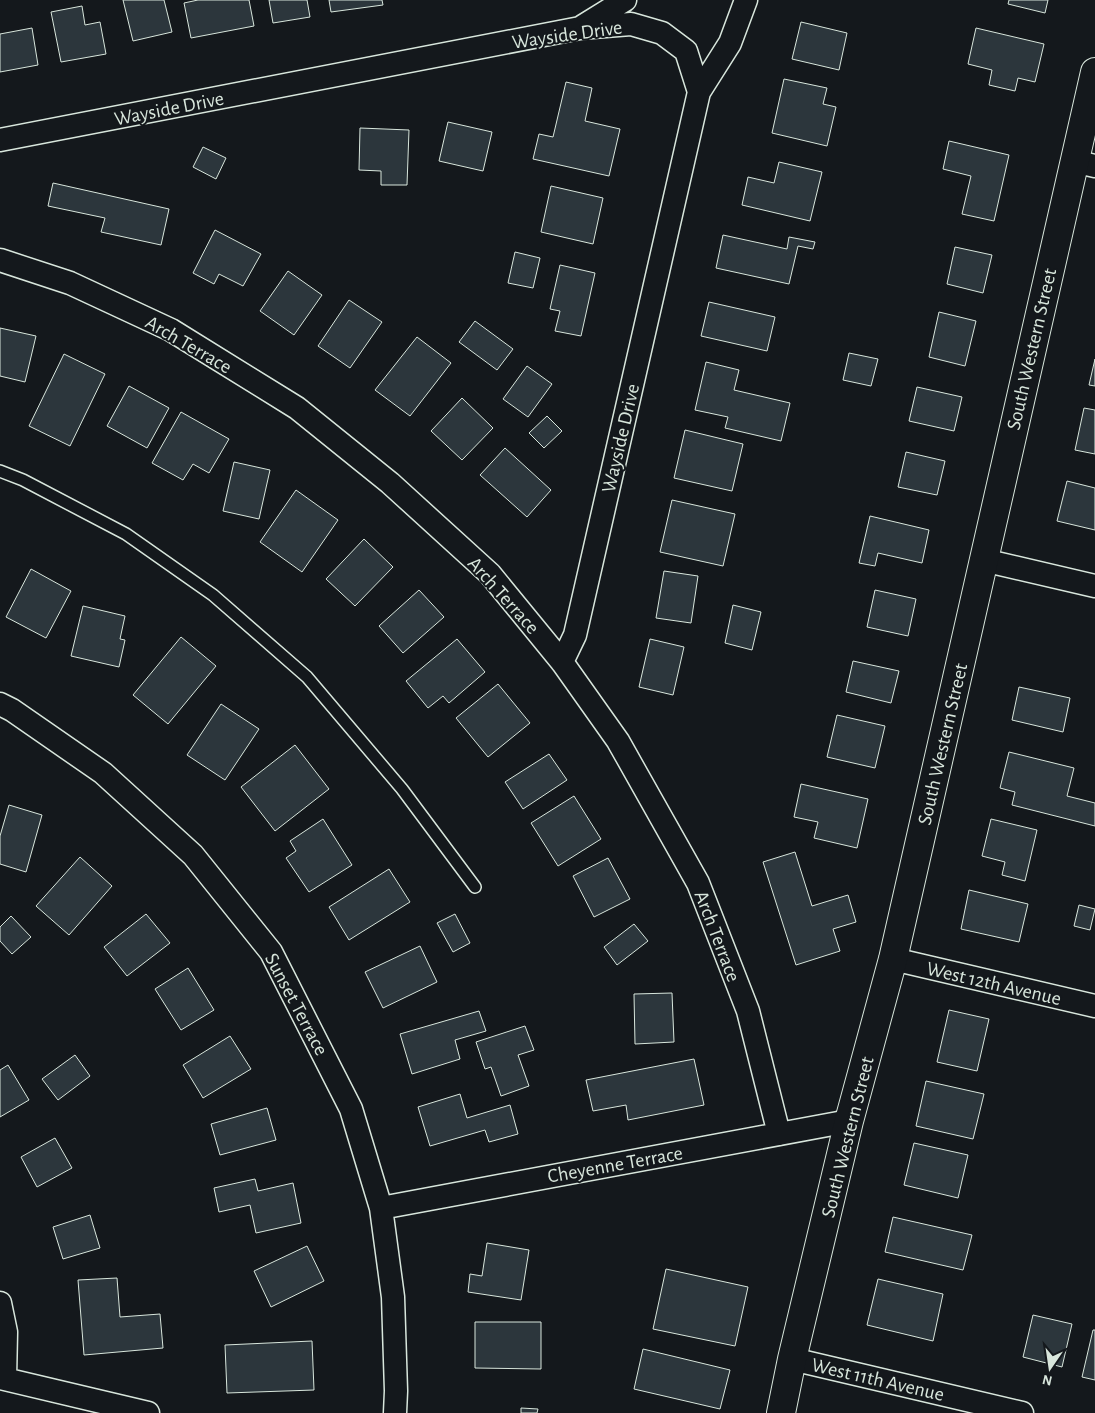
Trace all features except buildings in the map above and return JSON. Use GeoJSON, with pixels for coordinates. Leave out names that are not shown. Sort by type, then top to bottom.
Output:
{"type":"FeatureCollection","features":[{"type":"Feature","properties":{"kind":"main road","name":"South Western Street"},"geometry":{"type":"LineString","coordinates":[[780,1413],[849,1121],[893,959],[983,560],[1085,163],[1095,72]]}},
{"type":"Feature","properties":{"kind":"street"},"geometry":{"type":"LineString","coordinates":[[580,28],[625,0]]}},
{"type":"Feature","properties":{"kind":"street"},"geometry":{"type":"LineString","coordinates":[[698,92],[730,43],[746,0]]}},
{"type":"Feature","properties":{"kind":"street","name":"Wayside Drive"},"geometry":{"type":"LineString","coordinates":[[0,140],[580,28],[631,24],[662,33],[686,51],[698,92],[575,635],[562,662]]}},
{"type":"Feature","properties":{"kind":"street","name":"Arch Terrace"},"geometry":{"type":"LineString","coordinates":[[0,260],[70,283],[171,330],[297,408],[390,483],[490,574],[562,662],[618,741],[698,883],[748,1011],[779,1134]]}},
{"type":"Feature","properties":{"kind":"street"},"geometry":{"type":"LineString","coordinates":[[983,560],[1095,586]]}},
{"type":"Feature","properties":{"kind":"street","name":"Sunset Terrace"},"geometry":{"type":"LineString","coordinates":[[0,704],[12,710],[103,773],[193,854],[271,952],[351,1109],[381,1208],[393,1297],[395,1413]]}},
{"type":"Feature","properties":{"kind":"street","name":"West 12th Avenue"},"geometry":{"type":"LineString","coordinates":[[893,959],[1095,1006]]}},
{"type":"Feature","properties":{"kind":"street","name":"Cheyenne Terrace"},"geometry":{"type":"LineString","coordinates":[[381,1208],[849,1121]]}},
{"type":"Feature","properties":{"kind":"street"},"geometry":{"type":"LineString","coordinates":[[0,1303],[6,1332],[2,1378],[148,1413]]}},
{"type":"Feature","properties":{"kind":"street","name":"West 11th Avenue"},"geometry":{"type":"LineString","coordinates":[[792,1359],[1022,1413]]}},
{"type":"Feature","properties":{"kind":"lane"},"geometry":{"type":"LineString","coordinates":[[0,471],[23,480],[126,534],[214,594],[307,677],[402,789],[475,887]]}}]}
